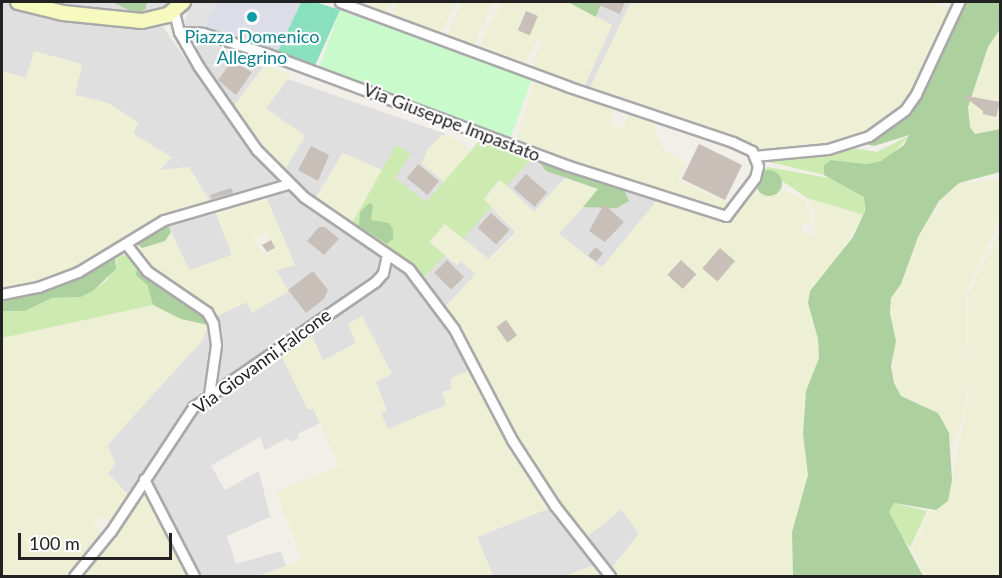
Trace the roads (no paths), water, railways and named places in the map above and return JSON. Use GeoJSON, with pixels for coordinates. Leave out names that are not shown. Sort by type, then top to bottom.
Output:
{"type":"FeatureCollection","features":[{"type":"Feature","properties":{"kind":"street"},"geometry":{"type":"LineString","coordinates":[[18,2],[63,13],[142,21],[178,7],[179,32],[228,111],[288,184],[409,269],[443,313],[512,440],[555,506],[610,576]]}},
{"type":"Feature","properties":{"kind":"street"},"geometry":{"type":"LineString","coordinates":[[339,2],[567,86],[733,141],[754,156],[828,149],[869,136],[904,110],[916,94],[959,2]]}},
{"type":"Feature","properties":{"kind":"street","name":"Via Giuseppe Impastato"},"geometry":{"type":"LineString","coordinates":[[179,32],[203,33],[268,54],[566,165],[726,216],[755,178],[758,166],[754,156]]}},
{"type":"Feature","properties":{"kind":"street"},"geometry":{"type":"LineString","coordinates":[[2,294],[38,287],[78,272],[164,220],[288,184]]}},
{"type":"Feature","properties":{"kind":"street"},"geometry":{"type":"LineString","coordinates":[[126,244],[147,271],[207,312],[213,323],[216,345],[209,395]]}},
{"type":"Feature","properties":{"kind":"street","name":"Via Giovanni Falcone"},"geometry":{"type":"LineString","coordinates":[[74,576],[111,531],[193,407],[375,282],[383,273],[387,254]]}},
{"type":"Feature","properties":{"kind":"street"},"geometry":{"type":"LineString","coordinates":[[144,479],[194,576]]}},
{"type":"Feature","properties":{"kind":"place","name":"Piazza Domenico Allegrino"},"geometry":{"type":"Point","coordinates":[252,17]}}]}
